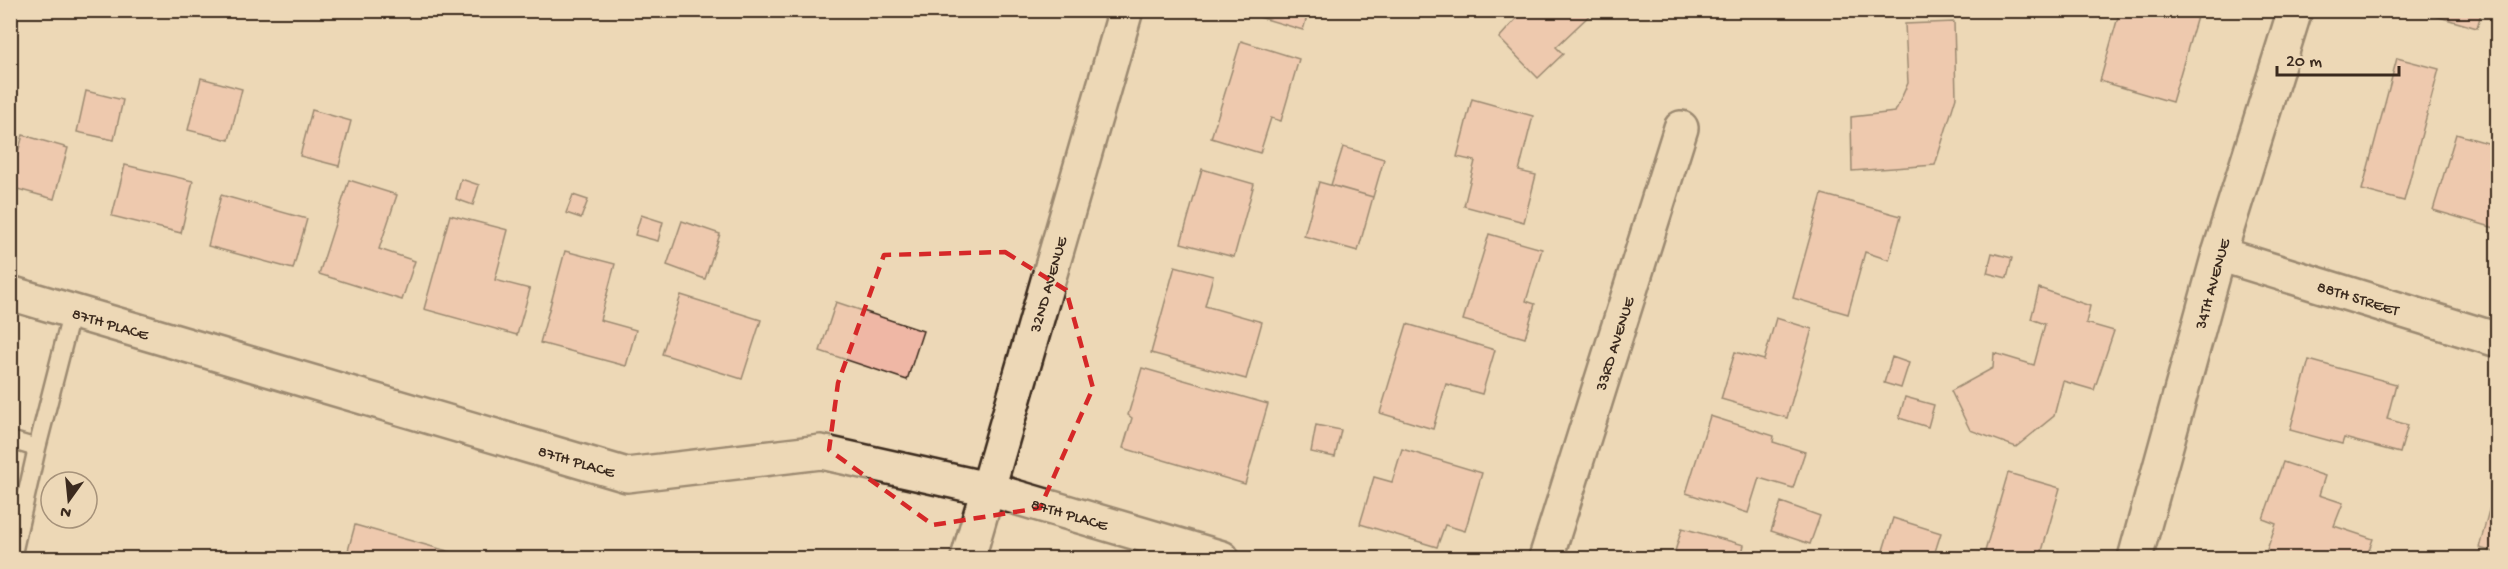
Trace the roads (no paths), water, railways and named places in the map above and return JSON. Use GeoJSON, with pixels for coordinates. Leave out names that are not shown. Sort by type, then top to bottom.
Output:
{"type":"FeatureCollection","features":[{"type":"Feature","properties":{"kind":"street","name":"32ND AVENUE"},"geometry":{"type":"LineString","coordinates":[[968,558],[1126,10]]}},
{"type":"Feature","properties":{"kind":"street","name":"34TH AVENUE"},"geometry":{"type":"LineString","coordinates":[[2135,558],[2219,254],[2295,10]]}},
{"type":"Feature","properties":{"kind":"street","name":"33RD AVENUE"},"geometry":{"type":"LineString","coordinates":[[1546,558],[1681,128]]}},
{"type":"Feature","properties":{"kind":"street","name":"88TH STREET"},"geometry":{"type":"LineString","coordinates":[[2219,254],[2498,340]]}},
{"type":"Feature","properties":{"kind":"street","name":"87TH PLACE"},"geometry":{"type":"LineString","coordinates":[[10,293],[627,475],[821,452],[988,489],[1222,558]]}},
{"type":"Feature","properties":{"kind":"lane"},"geometry":{"type":"LineString","coordinates":[[12,558],[72,312]]}},
{"type":"Feature","properties":{"kind":"lane"},"geometry":{"type":"LineString","coordinates":[[10,440],[37,448]]}}]}
